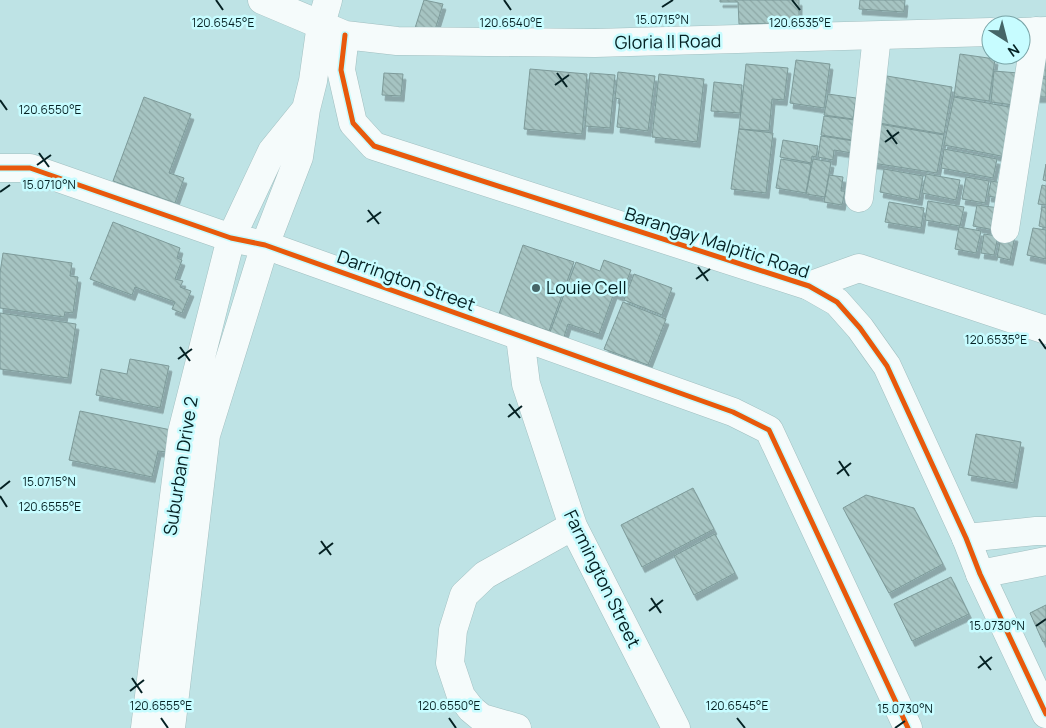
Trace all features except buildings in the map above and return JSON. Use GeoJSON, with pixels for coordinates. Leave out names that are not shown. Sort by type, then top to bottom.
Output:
{"type":"FeatureCollection","features":[{"type":"Feature","properties":{"kind":"street","name":"Gloria II Road"},"geometry":{"type":"LineString","coordinates":[[262,0],[397,41],[595,43],[981,32]]}},
{"type":"Feature","properties":{"kind":"street","name":"Suburban Drive 2"},"geometry":{"type":"LineString","coordinates":[[171,728],[206,435],[265,245],[299,157],[306,109],[331,20]]}},
{"type":"Feature","properties":{"kind":"street","name":"Barangay Malpitic Road"},"geometry":{"type":"LineString","coordinates":[[331,20],[353,123],[374,146],[809,286],[837,302],[860,328],[887,366],[966,538],[980,574],[1046,714]]}},
{"type":"Feature","properties":{"kind":"street"},"geometry":{"type":"LineString","coordinates":[[1005,229],[1034,31]]}},
{"type":"Feature","properties":{"kind":"street"},"geometry":{"type":"LineString","coordinates":[[859,198],[877,36]]}},
{"type":"Feature","properties":{"kind":"street","name":"Suburban Drive 2"},"geometry":{"type":"LineString","coordinates":[[145,728],[182,432],[231,238],[272,151],[306,109]]}},
{"type":"Feature","properties":{"kind":"street","name":"Darrington Street"},"geometry":{"type":"LineString","coordinates":[[0,168],[30,168],[231,238],[265,245],[733,412],[769,430],[908,728]]}},
{"type":"Feature","properties":{"kind":"street"},"geometry":{"type":"LineString","coordinates":[[809,286],[859,268],[1046,330]]}},
{"type":"Feature","properties":{"kind":"street","name":"Farmington Street"},"geometry":{"type":"LineString","coordinates":[[520,337],[526,384],[574,526],[676,728]]}},
{"type":"Feature","properties":{"kind":"street"},"geometry":{"type":"LineString","coordinates":[[517,728],[482,718],[471,709],[461,696],[450,663],[454,630],[464,595],[485,575],[574,526]]}},
{"type":"Feature","properties":{"kind":"street"},"geometry":{"type":"LineString","coordinates":[[966,538],[1016,532],[1046,531]]}},
{"type":"Feature","properties":{"kind":"street"},"geometry":{"type":"LineString","coordinates":[[980,574],[1038,563],[1016,532]]}},
{"type":"Feature","properties":{"kind":"cycle path"},"geometry":{"type":"LineString","coordinates":[[345,35],[341,70],[353,123],[374,146],[809,286],[837,302],[860,328],[887,366],[966,538],[980,574],[1046,714]]}},
{"type":"Feature","properties":{"kind":"cycle path"},"geometry":{"type":"LineString","coordinates":[[0,168],[30,168],[231,238],[265,245],[733,412],[769,430],[908,728]]}},
{"type":"Feature","properties":{"kind":"place","name":"Louie Cell"},"geometry":{"type":"Point","coordinates":[536,288]}}]}
